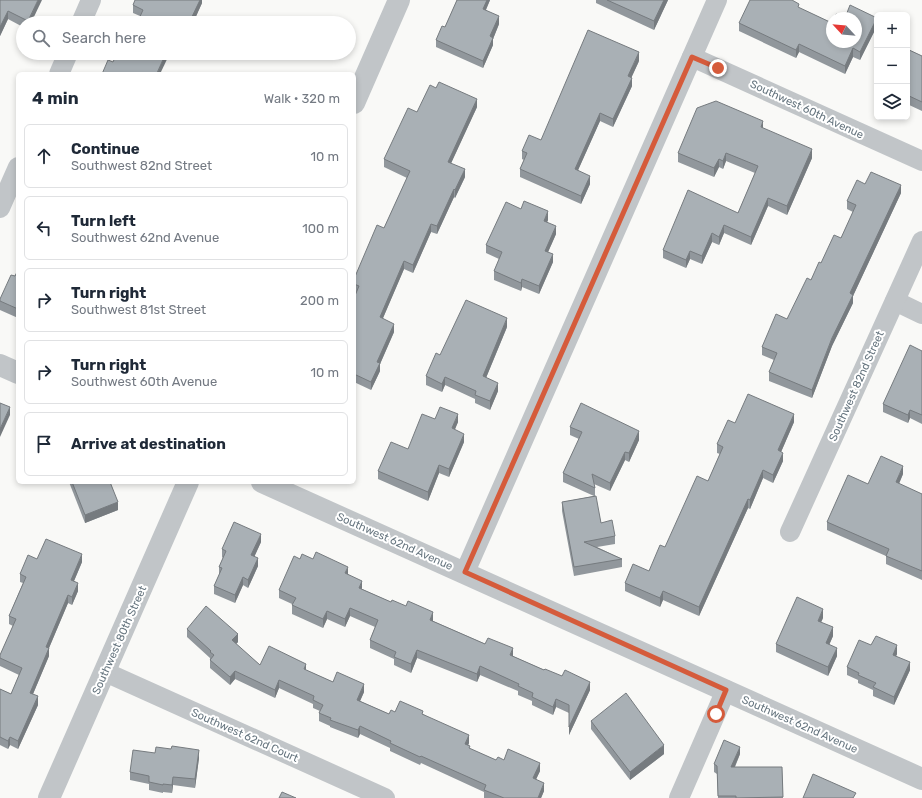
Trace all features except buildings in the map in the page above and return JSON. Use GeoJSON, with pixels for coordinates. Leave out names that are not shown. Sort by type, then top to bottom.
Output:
{"type":"FeatureCollection","features":[{"type":"Feature","properties":{"kind":"street"},"geometry":{"type":"LineString","coordinates":[[84,16],[91,0]]}},
{"type":"Feature","properties":{"kind":"street"},"geometry":{"type":"LineString","coordinates":[[356,98],[399,0]]}},
{"type":"Feature","properties":{"kind":"street"},"geometry":{"type":"LineString","coordinates":[[465,572],[717,0]]}},
{"type":"Feature","properties":{"kind":"street","name":"Southwest 60th Avenue"},"geometry":{"type":"LineString","coordinates":[[692,57],[922,162]]}},
{"type":"Feature","properties":{"kind":"street"},"geometry":{"type":"LineString","coordinates":[[60,72],[65,60]]}},
{"type":"Feature","properties":{"kind":"street"},"geometry":{"type":"LineString","coordinates":[[0,208],[16,172]]}},
{"type":"Feature","properties":{"kind":"street","name":"Southwest 82nd Street"},"geometry":{"type":"LineString","coordinates":[[790,532],[922,241]]}},
{"type":"Feature","properties":{"kind":"street"},"geometry":{"type":"LineString","coordinates":[[895,301],[922,314]]}},
{"type":"Feature","properties":{"kind":"street"},"geometry":{"type":"LineString","coordinates":[[0,365],[16,372]]}},
{"type":"Feature","properties":{"kind":"street","name":"Southwest 80th Street"},"geometry":{"type":"LineString","coordinates":[[49,798],[187,484]]}},
{"type":"Feature","properties":{"kind":"street","name":"Southwest 62nd Avenue"},"geometry":{"type":"LineString","coordinates":[[267,484],[465,572],[922,779]]}},
{"type":"Feature","properties":{"kind":"street","name":"Southwest 62nd Court"},"geometry":{"type":"LineString","coordinates":[[105,672],[385,798]]}},
{"type":"Feature","properties":{"kind":"street"},"geometry":{"type":"LineString","coordinates":[[679,798],[726,690]]}},
{"type":"Feature","properties":{"kind":"route"},"geometry":{"type":"LineString","coordinates":[[716,714],[726,690],[465,572],[495,507],[692,57],[718,68]]}}]}
